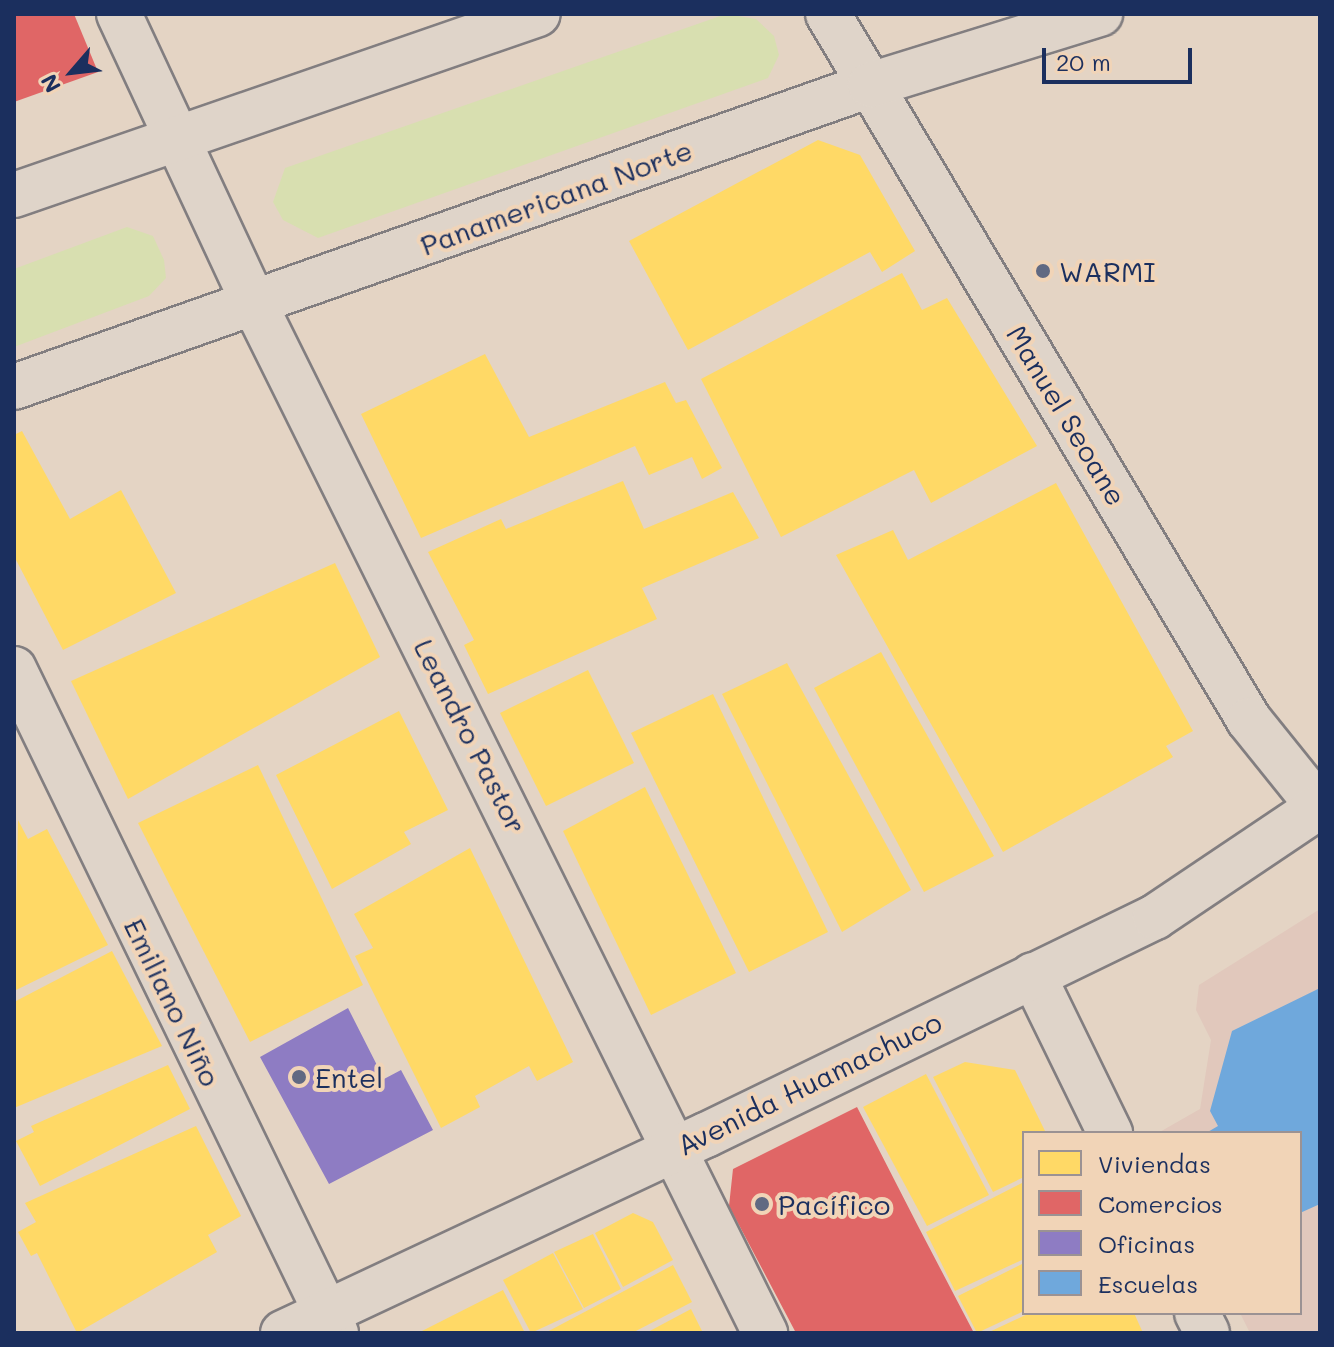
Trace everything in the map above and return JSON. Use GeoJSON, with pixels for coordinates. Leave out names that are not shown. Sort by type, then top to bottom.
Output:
{"type":"FeatureCollection","features":[{"type":"Feature","properties":{"kind":"main road","name":"Leandro Pastor"},"geometry":{"type":"LineString","coordinates":[[119,14],[255,305],[677,1148],[765,1333]]}},
{"type":"Feature","properties":{"kind":"main road"},"geometry":{"type":"LineString","coordinates":[[14,195],[538,14]]}},
{"type":"Feature","properties":{"kind":"main road","name":"Manuel Seoane"},"geometry":{"type":"LineString","coordinates":[[828,14],[1249,720],[1319,807]]}},
{"type":"Feature","properties":{"kind":"main road","name":"Panamericana Norte"},"geometry":{"type":"LineString","coordinates":[[14,387],[255,305],[870,85],[1100,14]]}},
{"type":"Feature","properties":{"kind":"main road","name":"Emiliano Niño"},"geometry":{"type":"LineString","coordinates":[[14,669],[331,1324]]}},
{"type":"Feature","properties":{"kind":"main road","name":"Avenida Huamachuco"},"geometry":{"type":"LineString","coordinates":[[283,1333],[331,1324],[677,1148],[1155,917],[1319,807]]}},
{"type":"Feature","properties":{"kind":"main road"},"geometry":{"type":"LineString","coordinates":[[1033,975],[1109,1131]]}},
{"type":"Feature","properties":{"kind":"main road"},"geometry":{"type":"LineString","coordinates":[[1198,1315],[1207,1333]]}},
{"type":"Feature","properties":{"kind":"shaded area"},"geometry":{"type":"Polygon","coordinates":[[[1320,909],[1320,1333],[1250,1333],[1241,1315],[1302,1315],[1302,1131],[1162,1131],[1200,1109],[1211,1040],[1196,1010],[1199,985],[1320,909]]]}},
{"type":"Feature","properties":{"kind":"green space"},"geometry":{"type":"Polygon","coordinates":[[[726,14],[756,19],[774,36],[779,55],[768,78],[318,238],[283,220],[273,202],[285,168],[726,14]]]}},
{"type":"Feature","properties":{"kind":"green space"},"geometry":{"type":"Polygon","coordinates":[[[127,227],[153,236],[164,260],[166,278],[149,296],[14,347],[14,269],[127,227]]]}},
{"type":"Feature","properties":{"kind":"building: Viviendas"},"geometry":{"type":"Polygon","coordinates":[[[818,140],[860,155],[915,251],[882,272],[870,252],[688,350],[629,241],[818,140]]]}},
{"type":"Feature","properties":{"kind":"building: Viviendas"},"geometry":{"type":"Polygon","coordinates":[[[902,273],[922,310],[947,298],[1037,446],[931,503],[914,470],[781,537],[701,379],[902,273]]]}},
{"type":"Feature","properties":{"kind":"building: Viviendas"},"geometry":{"type":"Polygon","coordinates":[[[485,354],[529,437],[665,382],[676,403],[686,400],[722,468],[702,479],[692,457],[649,475],[635,446],[421,538],[361,414],[485,354]]]}},
{"type":"Feature","properties":{"kind":"building: Viviendas"},"geometry":{"type":"Polygon","coordinates":[[[22,431],[70,519],[121,490],[176,593],[63,650],[14,556],[14,435],[22,431]]]}},
{"type":"Feature","properties":{"kind":"building: Viviendas"},"geometry":{"type":"Polygon","coordinates":[[[623,481],[644,529],[733,492],[759,538],[642,588],[657,619],[488,694],[464,645],[474,640],[428,552],[501,519],[506,529],[623,481]]]}},
{"type":"Feature","properties":{"kind":"building: Viviendas"},"geometry":{"type":"Polygon","coordinates":[[[1056,483],[1193,731],[1166,746],[1173,757],[1003,852],[836,555],[893,530],[908,560],[1056,483]]]}},
{"type":"Feature","properties":{"kind":"building: Viviendas"},"geometry":{"type":"Polygon","coordinates":[[[335,563],[380,657],[128,799],[71,681],[335,563]]]}},
{"type":"Feature","properties":{"kind":"building: Viviendas"},"geometry":{"type":"Polygon","coordinates":[[[881,652],[994,856],[924,892],[814,688],[881,652]]]}},
{"type":"Feature","properties":{"kind":"building: Viviendas"},"geometry":{"type":"Polygon","coordinates":[[[787,663],[911,890],[842,932],[722,694],[787,663]]]}},
{"type":"Feature","properties":{"kind":"building: Viviendas"},"geometry":{"type":"Polygon","coordinates":[[[588,670],[634,763],[546,806],[500,713],[588,670]]]}},
{"type":"Feature","properties":{"kind":"building: Viviendas"},"geometry":{"type":"Polygon","coordinates":[[[713,694],[828,932],[749,972],[631,733],[713,694]]]}},
{"type":"Feature","properties":{"kind":"building: Viviendas"},"geometry":{"type":"Polygon","coordinates":[[[399,711],[448,810],[404,832],[411,844],[332,889],[276,775],[399,711]]]}},
{"type":"Feature","properties":{"kind":"building: Viviendas"},"geometry":{"type":"Polygon","coordinates":[[[258,765],[363,985],[250,1042],[138,823],[258,765]]]}},
{"type":"Feature","properties":{"kind":"building: Viviendas"},"geometry":{"type":"Polygon","coordinates":[[[645,787],[736,973],[651,1015],[563,831],[645,787]]]}},
{"type":"Feature","properties":{"kind":"building: Viviendas"},"geometry":{"type":"Polygon","coordinates":[[[18,820],[28,839],[47,829],[108,945],[14,991],[18,820]]]}},
{"type":"Feature","properties":{"kind":"building: Viviendas"},"geometry":{"type":"Polygon","coordinates":[[[470,848],[573,1062],[537,1081],[529,1066],[475,1096],[480,1107],[441,1128],[355,956],[373,948],[354,914],[470,848]]]}},
{"type":"Feature","properties":{"kind":"building: Viviendas"},"geometry":{"type":"Polygon","coordinates":[[[112,951],[162,1046],[14,1108],[14,1002],[112,951]]]}},
{"type":"Feature","properties":{"kind":"building: Viviendas"},"geometry":{"type":"Polygon","coordinates":[[[965,1062],[1015,1070],[1045,1131],[1022,1131],[1022,1178],[993,1192],[933,1077],[965,1062]]]}},
{"type":"Feature","properties":{"kind":"building: Viviendas"},"geometry":{"type":"Polygon","coordinates":[[[168,1065],[190,1109],[40,1186],[16,1141],[34,1132],[31,1126],[168,1065]]]}},
{"type":"Feature","properties":{"kind":"building: Viviendas"},"geometry":{"type":"Polygon","coordinates":[[[926,1074],[989,1195],[927,1226],[863,1107],[926,1074]]]}},
{"type":"Feature","properties":{"kind":"building: Viviendas"},"geometry":{"type":"Polygon","coordinates":[[[196,1126],[241,1216],[208,1235],[217,1252],[77,1333],[37,1253],[31,1256],[18,1232],[36,1222],[25,1203],[196,1126]]]}},
{"type":"Feature","properties":{"kind":"building: Viviendas"},"geometry":{"type":"Polygon","coordinates":[[[1022,1183],[1022,1260],[955,1291],[926,1232],[1022,1183]]]}},
{"type":"Feature","properties":{"kind":"building: Viviendas"},"geometry":{"type":"Polygon","coordinates":[[[633,1213],[653,1222],[673,1260],[623,1287],[595,1233],[633,1213]]]}},
{"type":"Feature","properties":{"kind":"building: Viviendas"},"geometry":{"type":"Polygon","coordinates":[[[593,1234],[621,1289],[584,1308],[554,1252],[593,1234]]]}},
{"type":"Feature","properties":{"kind":"building: Viviendas"},"geometry":{"type":"Polygon","coordinates":[[[553,1253],[583,1309],[531,1333],[503,1280],[553,1253]]]}},
{"type":"Feature","properties":{"kind":"building: Viviendas"},"geometry":{"type":"Polygon","coordinates":[[[1022,1264],[1022,1312],[977,1333],[958,1296],[1022,1264]]]}},
{"type":"Feature","properties":{"kind":"building: Viviendas"},"geometry":{"type":"Polygon","coordinates":[[[673,1265],[692,1302],[632,1333],[545,1333],[673,1265]]]}},
{"type":"Feature","properties":{"kind":"building: Viviendas"},"geometry":{"type":"Polygon","coordinates":[[[503,1290],[525,1333],[418,1333],[503,1290]]]}},
{"type":"Feature","properties":{"kind":"building: Viviendas"},"geometry":{"type":"Polygon","coordinates":[[[691,1309],[703,1333],[646,1333],[691,1309]]]}},
{"type":"Feature","properties":{"kind":"building: Viviendas"},"geometry":{"type":"Polygon","coordinates":[[[1026,1315],[1135,1315],[1143,1333],[987,1333],[1026,1315]]]}},
{"type":"Feature","properties":{"kind":"building: Comercios"},"geometry":{"type":"Polygon","coordinates":[[[14,14],[74,14],[98,72],[14,102],[14,14]]]}},
{"type":"Feature","properties":{"kind":"building: Comercios"},"geometry":{"type":"Polygon","coordinates":[[[857,1107],[974,1333],[796,1333],[729,1206],[733,1169],[857,1107]]]}},
{"type":"Feature","properties":{"kind":"building: Oficinas"},"geometry":{"type":"Polygon","coordinates":[[[348,1008],[384,1079],[401,1070],[433,1130],[329,1184],[260,1057],[348,1008]]]}},
{"type":"Feature","properties":{"kind":"building: Escuelas"},"geometry":{"type":"Polygon","coordinates":[[[1320,988],[1320,1204],[1302,1212],[1302,1131],[1209,1131],[1218,1126],[1210,1111],[1232,1031],[1320,988]]]}},
{"type":"Feature","properties":{"kind":"place","name":"WARMI"},"geometry":{"type":"Point","coordinates":[1043,271]}},
{"type":"Feature","properties":{"kind":"place","name":"Entel"},"geometry":{"type":"Point","coordinates":[299,1077]}},
{"type":"Feature","properties":{"kind":"place","name":"Pacífico"},"geometry":{"type":"Point","coordinates":[762,1204]}}]}
